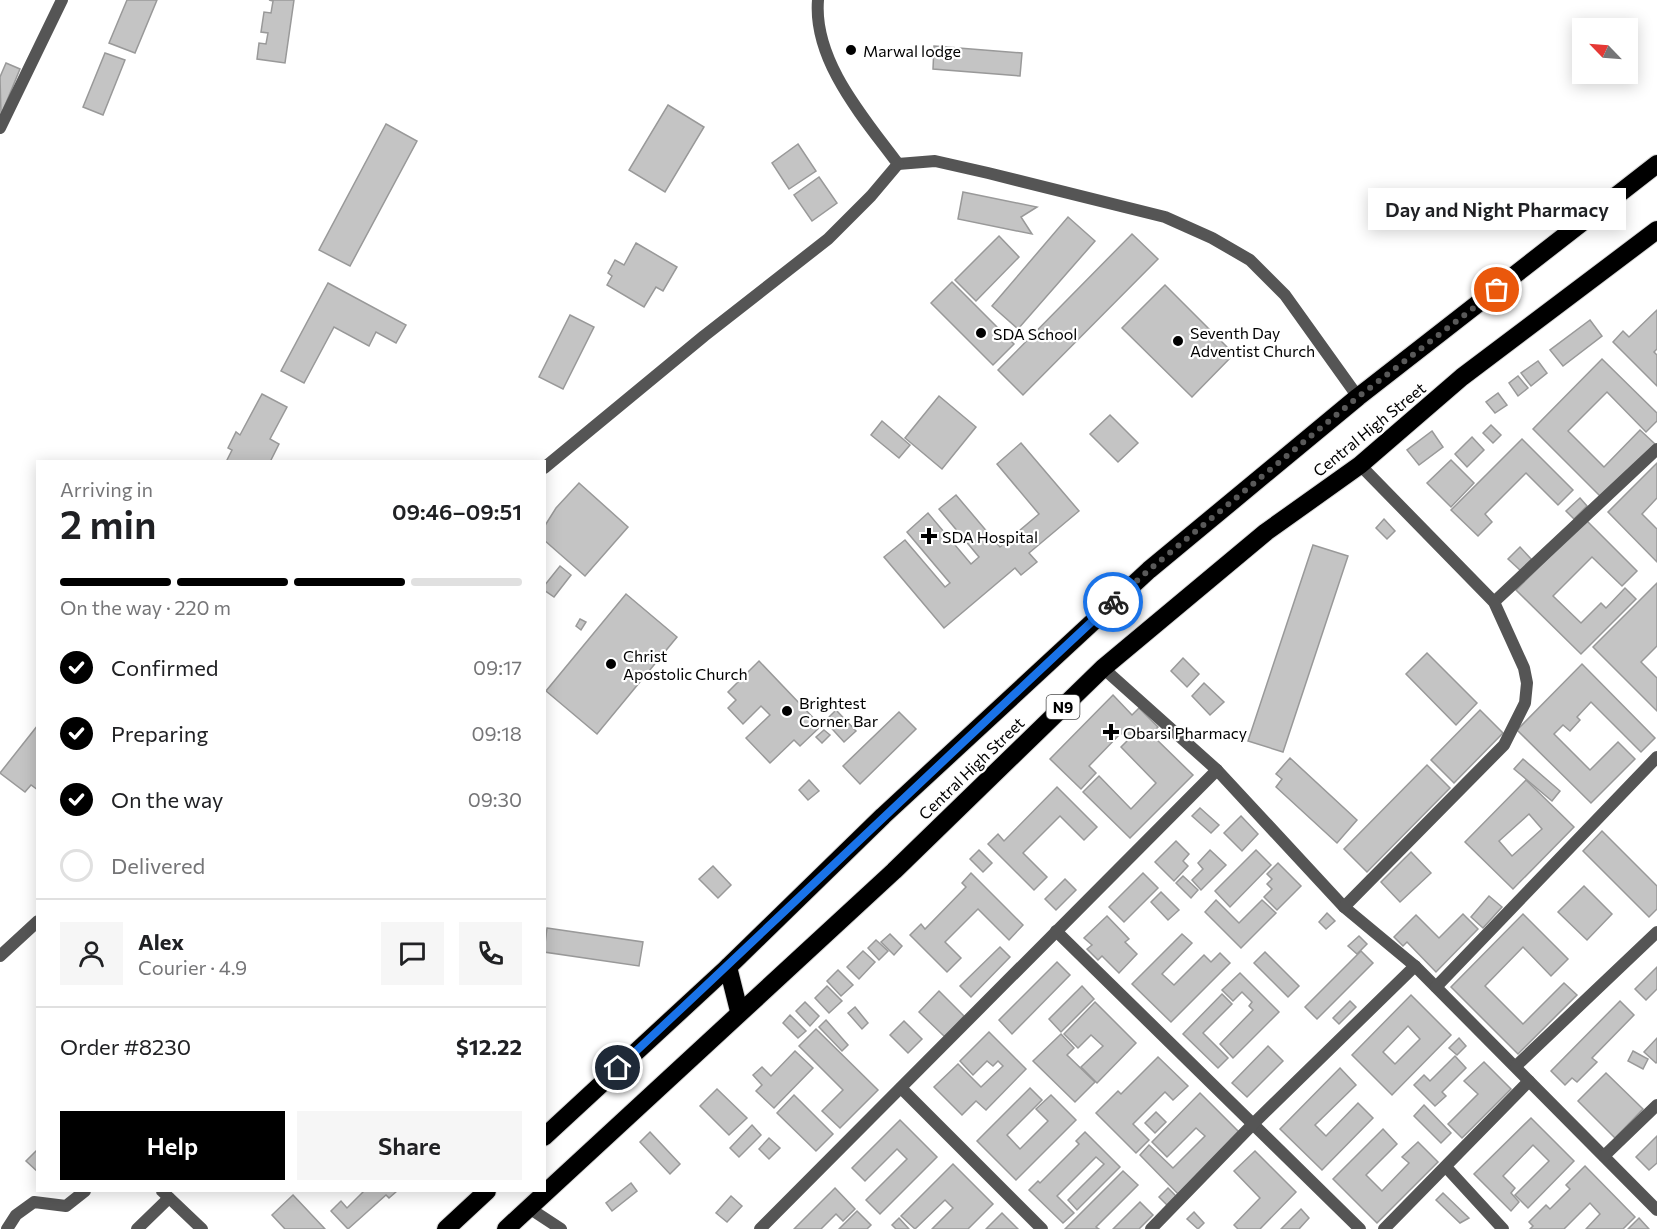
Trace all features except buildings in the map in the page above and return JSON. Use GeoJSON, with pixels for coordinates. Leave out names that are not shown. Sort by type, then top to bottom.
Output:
{"type":"FeatureCollection","features":[{"type":"Feature","properties":{"kind":"highway","name":"Central High Street"},"geometry":{"type":"LineString","coordinates":[[546,1135],[728,967],[883,816],[1149,570],[1358,397],[1657,164]]}},
{"type":"Feature","properties":{"kind":"highway","name":"Central High Street"},"geometry":{"type":"LineString","coordinates":[[506,1229],[739,1011],[894,871],[1103,668],[1266,532],[1360,465],[1462,377],[1657,230]]}},
{"type":"Feature","properties":{"kind":"highway"},"geometry":{"type":"LineString","coordinates":[[728,967],[739,1011]]}},
{"type":"Feature","properties":{"kind":"highway"},"geometry":{"type":"LineString","coordinates":[[446,1229],[486,1192]]}},
{"type":"Feature","properties":{"kind":"street"},"geometry":{"type":"LineString","coordinates":[[0,128],[62,0]]}},
{"type":"Feature","properties":{"kind":"street"},"geometry":{"type":"LineString","coordinates":[[818,0],[823,44],[864,118],[898,164]]}},
{"type":"Feature","properties":{"kind":"street"},"geometry":{"type":"LineString","coordinates":[[546,466],[704,336],[828,239],[872,196],[898,164],[935,161],[1075,193],[1165,217],[1212,238],[1250,260],[1285,295],[1358,397]]}},
{"type":"Feature","properties":{"kind":"street"},"geometry":{"type":"LineString","coordinates":[[1494,602],[1657,449]]}},
{"type":"Feature","properties":{"kind":"street"},"geometry":{"type":"LineString","coordinates":[[1344,907],[1500,750],[1513,731],[1525,703],[1527,683],[1524,668],[1494,602],[1360,465]]}},
{"type":"Feature","properties":{"kind":"street"},"geometry":{"type":"LineString","coordinates":[[1103,668],[1217,770],[1344,907],[1415,966],[1657,1210]]}},
{"type":"Feature","properties":{"kind":"street"},"geometry":{"type":"LineString","coordinates":[[1436,987],[1657,757]]}},
{"type":"Feature","properties":{"kind":"street"},"geometry":{"type":"LineString","coordinates":[[760,1229],[1217,770]]}},
{"type":"Feature","properties":{"kind":"street"},"geometry":{"type":"LineString","coordinates":[[0,956],[36,923]]}},
{"type":"Feature","properties":{"kind":"street"},"geometry":{"type":"LineString","coordinates":[[1056,932],[1360,1229]]}},
{"type":"Feature","properties":{"kind":"street"},"geometry":{"type":"LineString","coordinates":[[1516,1066],[1657,932]]}},
{"type":"Feature","properties":{"kind":"street"},"geometry":{"type":"LineString","coordinates":[[1150,1229],[1253,1124],[1415,966]]}},
{"type":"Feature","properties":{"kind":"street"},"geometry":{"type":"LineString","coordinates":[[1384,1229],[1529,1081]]}},
{"type":"Feature","properties":{"kind":"street"},"geometry":{"type":"LineString","coordinates":[[901,1088],[1042,1229]]}},
{"type":"Feature","properties":{"kind":"street"},"geometry":{"type":"LineString","coordinates":[[1604,1156],[1657,1105]]}},
{"type":"Feature","properties":{"kind":"street"},"geometry":{"type":"LineString","coordinates":[[1446,1167],[1503,1229]]}},
{"type":"Feature","properties":{"kind":"street"},"geometry":{"type":"LineString","coordinates":[[7,1229],[16,1215],[34,1202],[66,1206],[84,1192]]}},
{"type":"Feature","properties":{"kind":"street"},"geometry":{"type":"LineString","coordinates":[[137,1229],[166,1195],[202,1229]]}},
{"type":"Feature","properties":{"kind":"street"},"geometry":{"type":"LineString","coordinates":[[529,1208],[561,1229]]}},
{"type":"Feature","properties":{"kind":"way so far"},"geometry":{"type":"LineString","coordinates":[[1113,602],[1358,397],[1497,290]]}},
{"type":"Feature","properties":{"kind":"place","name":"Marwal lodge"},"geometry":{"type":"Point","coordinates":[851,50]}},
{"type":"Feature","properties":{"kind":"place","name":"Day and Night Pharmacy"},"geometry":{"type":"Point","coordinates":[1497,290]}},
{"type":"Feature","properties":{"kind":"place","name":"SDA School"},"geometry":{"type":"Point","coordinates":[981,333]}},
{"type":"Feature","properties":{"kind":"place","name":"Seventh Day Adventist Church"},"geometry":{"type":"Point","coordinates":[1178,341]}},
{"type":"Feature","properties":{"kind":"place","name":"SDA Hospital"},"geometry":{"type":"Point","coordinates":[929,536]}},
{"type":"Feature","properties":{"kind":"place","name":"Christ Apostolic Church"},"geometry":{"type":"Point","coordinates":[611,664]}},
{"type":"Feature","properties":{"kind":"place","name":"Brightest Corner Bar"},"geometry":{"type":"Point","coordinates":[787,711]}},
{"type":"Feature","properties":{"kind":"place","name":"Obarsi Pharmacy"},"geometry":{"type":"Point","coordinates":[1111,732]}},
{"type":"Feature","properties":{"kind":"route"},"geometry":{"type":"LineString","coordinates":[[618,1068],[728,967],[883,816],[1113,602]]}}]}
